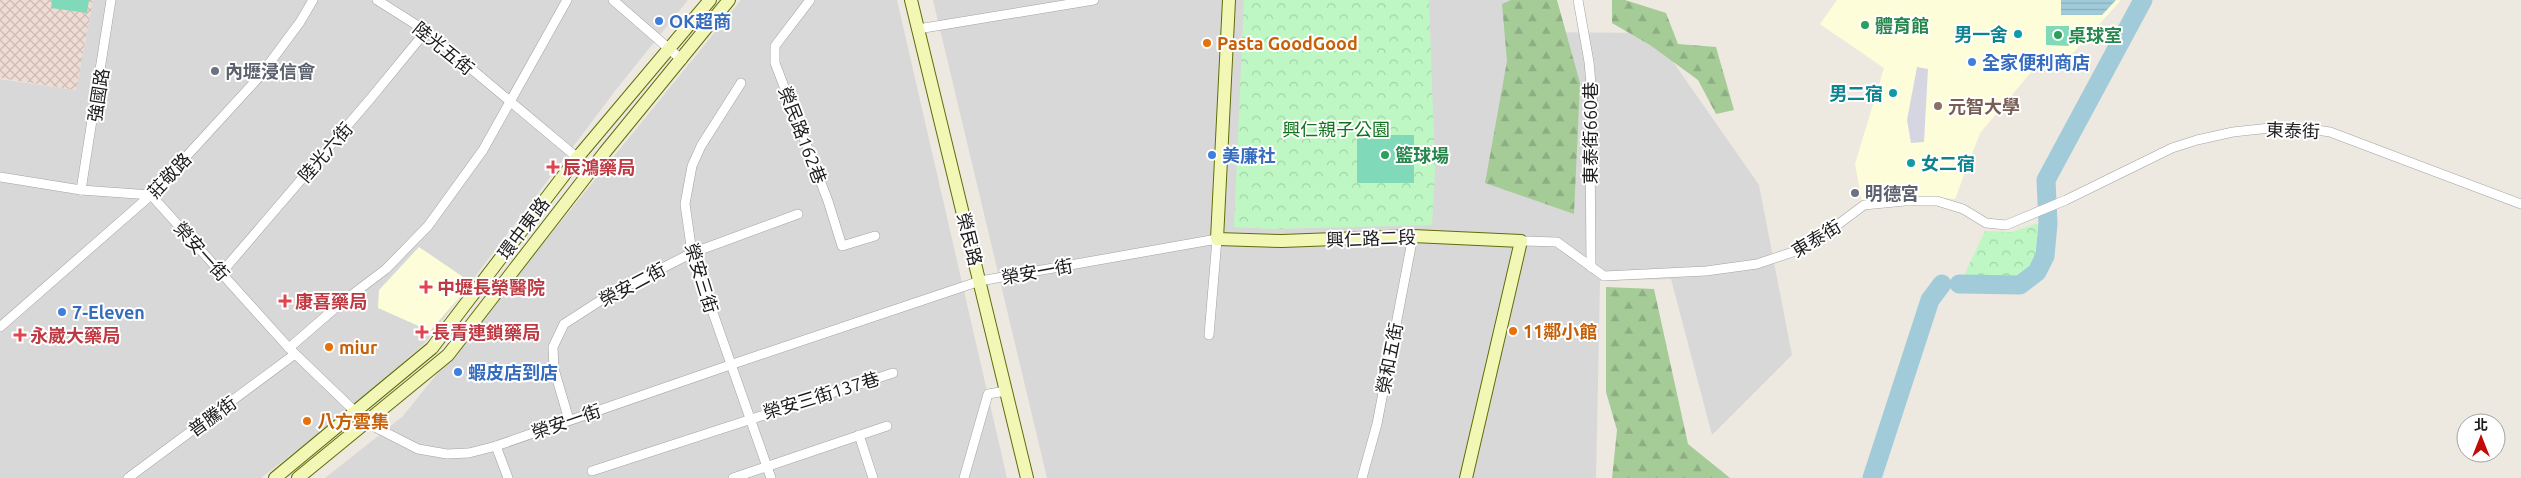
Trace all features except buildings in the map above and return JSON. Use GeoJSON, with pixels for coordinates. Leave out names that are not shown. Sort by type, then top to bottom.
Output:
{"type":"FeatureCollection","features":[{"type":"Feature","properties":{"kind":"street","name":"強國路"},"geometry":{"type":"LineString","coordinates":[[81,190],[111,0]]}},
{"type":"Feature","properties":{"kind":"street","name":"莊敬路"},"geometry":{"type":"LineString","coordinates":[[0,327],[151,195],[260,76],[300,22],[313,0]]}},
{"type":"Feature","properties":{"kind":"street","name":"陸光五街"},"geometry":{"type":"LineString","coordinates":[[377,0],[426,31],[591,169]]}},
{"type":"Feature","properties":{"kind":"street","name":"普騰街"},"geometry":{"type":"LineString","coordinates":[[128,478],[292,351],[341,303],[386,270],[428,226],[483,150],[508,101],[567,0]]}},
{"type":"Feature","properties":{"kind":"street"},"geometry":{"type":"LineString","coordinates":[[612,0],[682,60]]}},
{"type":"Feature","properties":{"kind":"street","name":"環中東路"},"geometry":{"type":"LineString","coordinates":[[275,478],[432,348],[577,158],[710,0]]}},
{"type":"Feature","properties":{"kind":"street","name":"環中東路"},"geometry":{"type":"LineString","coordinates":[[298,478],[448,355],[591,169],[682,60],[729,0]]}},
{"type":"Feature","properties":{"kind":"street","name":"榮民路162巷"},"geometry":{"type":"LineString","coordinates":[[810,0],[775,46],[775,63],[828,201],[842,246],[876,236]]}},
{"type":"Feature","properties":{"kind":"street","name":"榮民路"},"geometry":{"type":"LineString","coordinates":[[911,0],[1027,478]]}},
{"type":"Feature","properties":{"kind":"street"},"geometry":{"type":"LineString","coordinates":[[918,29],[1094,0]]}},
{"type":"Feature","properties":{"kind":"street"},"geometry":{"type":"LineString","coordinates":[[1209,335],[1217,239],[1229,0]]}},
{"type":"Feature","properties":{"kind":"street","name":"東泰街660巷"},"geometry":{"type":"LineString","coordinates":[[1578,0],[1589,62],[1593,106],[1590,137],[1592,267]]}},
{"type":"Feature","properties":{"kind":"street","name":"陸光六街"},"geometry":{"type":"LineString","coordinates":[[222,272],[426,31]]}},
{"type":"Feature","properties":{"kind":"street","name":"榮安三街"},"geometry":{"type":"LineString","coordinates":[[740,83],[701,146],[692,166],[685,204],[692,253],[770,478]]}},
{"type":"Feature","properties":{"kind":"street","name":"東泰街"},"geometry":{"type":"LineString","coordinates":[[1521,241],[1557,242],[1604,276],[1706,271],[1757,264],[1808,247],[1864,206],[1905,201],[1937,201],[1963,209],[1986,223],[2006,225],[2066,200],[2180,145],[2233,132],[2304,128],[2330,132],[2521,204]]}},
{"type":"Feature","properties":{"kind":"street"},"geometry":{"type":"LineString","coordinates":[[0,177],[81,190],[151,195]]}},
{"type":"Feature","properties":{"kind":"street","name":"榮安一街"},"geometry":{"type":"LineString","coordinates":[[151,195],[292,351],[367,423],[418,449],[437,453],[469,453],[496,446],[980,281],[1217,239]]}},
{"type":"Feature","properties":{"kind":"street","name":"榮安二街"},"geometry":{"type":"LineString","coordinates":[[569,420],[554,369],[553,347],[564,324],[609,296],[692,253],[798,214]]}},
{"type":"Feature","properties":{"kind":"street","name":"興仁路二段"},"geometry":{"type":"LineString","coordinates":[[1217,239],[1282,241],[1413,236],[1521,241]]}},
{"type":"Feature","properties":{"kind":"street","name":"榮和五街"},"geometry":{"type":"LineString","coordinates":[[1362,478],[1377,424],[1413,236]]}},
{"type":"Feature","properties":{"kind":"street"},"geometry":{"type":"LineString","coordinates":[[1466,478],[1521,241]]}},
{"type":"Feature","properties":{"kind":"street","name":"榮安三街137巷"},"geometry":{"type":"LineString","coordinates":[[592,470],[893,373]]}},
{"type":"Feature","properties":{"kind":"street"},"geometry":{"type":"LineString","coordinates":[[964,478],[988,394],[1006,391]]}},
{"type":"Feature","properties":{"kind":"street"},"geometry":{"type":"LineString","coordinates":[[733,478],[887,426]]}},
{"type":"Feature","properties":{"kind":"street"},"geometry":{"type":"LineString","coordinates":[[858,436],[873,478]]}},
{"type":"Feature","properties":{"kind":"street"},"geometry":{"type":"LineString","coordinates":[[496,446],[508,478]]}},
{"type":"Feature","properties":{"kind":"shaded area"},"geometry":{"type":"Polygon","coordinates":[[[0,0],[93,0],[76,90],[0,78],[0,0]]]}},
{"type":"Feature","properties":{"kind":"shaded area"},"geometry":{"type":"Polygon","coordinates":[[[93,0],[688,0],[615,91],[425,343],[345,413],[261,478],[0,478],[0,79],[76,90],[93,0]]]}},
{"type":"Feature","properties":{"kind":"shaded area"},"geometry":{"type":"Polygon","coordinates":[[[741,0],[897,0],[1007,478],[325,478],[402,417],[741,0]]]}},
{"type":"Feature","properties":{"kind":"shaded area"},"geometry":{"type":"Polygon","coordinates":[[[933,0],[1534,0],[1528,32],[1653,33],[1759,185],[1792,355],[1712,435],[1671,279],[1600,281],[1596,478],[1047,478],[933,0]]]}},
{"type":"Feature","properties":{"kind":"shaded area","name":"元智大學"},"geometry":{"type":"Polygon","coordinates":[[[1837,0],[2121,0],[2075,51],[2054,67],[2041,60],[1980,133],[1955,199],[1911,195],[1862,202],[1855,164],[1884,68],[1820,24],[1837,0]]]}},
{"type":"Feature","properties":{"kind":"shaded area"},"geometry":{"type":"Polygon","coordinates":[[[1917,67],[1928,69],[1924,142],[1911,143],[1907,120],[1917,67]]]}},
{"type":"Feature","properties":{"kind":"shaded area","name":"中壢長榮醫院"},"geometry":{"type":"Polygon","coordinates":[[[419,247],[472,283],[430,331],[378,308],[379,290],[419,247]]]}},
{"type":"Feature","properties":{"kind":"green space"},"geometry":{"type":"Polygon","coordinates":[[[52,0],[89,0],[87,13],[51,8],[52,0]]]}},
{"type":"Feature","properties":{"kind":"green space","name":"興仁親子公園"},"geometry":{"type":"Polygon","coordinates":[[[1244,0],[1429,0],[1435,168],[1432,225],[1274,229],[1234,227],[1244,0]]]}},
{"type":"Feature","properties":{"kind":"green space"},"geometry":{"type":"Polygon","coordinates":[[[1511,0],[1557,0],[1580,83],[1574,214],[1485,183],[1507,61],[1502,4],[1511,0]]]}},
{"type":"Feature","properties":{"kind":"green space"},"geometry":{"type":"Polygon","coordinates":[[[1612,0],[1625,0],[1666,13],[1678,44],[1716,47],[1734,110],[1716,114],[1698,80],[1650,45],[1612,23],[1612,0]]]}},
{"type":"Feature","properties":{"kind":"green space","name":"桌球室"},"geometry":{"type":"Polygon","coordinates":[[[2046,26],[2069,26],[2069,46],[2046,45],[2046,26]]]}},
{"type":"Feature","properties":{"kind":"green space","name":"籃球場"},"geometry":{"type":"Polygon","coordinates":[[[1357,135],[1414,135],[1414,183],[1357,183],[1357,135]]]}},
{"type":"Feature","properties":{"kind":"green space"},"geometry":{"type":"Polygon","coordinates":[[[2042,222],[2033,275],[1991,287],[1959,286],[1985,231],[2011,232],[2042,222]]]}},
{"type":"Feature","properties":{"kind":"green space"},"geometry":{"type":"Polygon","coordinates":[[[1606,287],[1654,289],[1688,444],[1730,478],[1612,478],[1617,430],[1606,392],[1606,287]]]}},
{"type":"Feature","properties":{"kind":"water"},"geometry":{"type":"Polygon","coordinates":[[[2061,0],[2116,0],[2102,15],[2061,15],[2061,0]]]}},
{"type":"Feature","properties":{"kind":"waterway"},"geometry":{"type":"LineString","coordinates":[[1959,284],[2020,285],[2037,272],[2045,256],[2048,224],[2046,180],[2143,0]]}},
{"type":"Feature","properties":{"kind":"waterway"},"geometry":{"type":"LineString","coordinates":[[1872,478],[1930,300],[1942,284]]}},
{"type":"Feature","properties":{"kind":"place","name":"OK超商"},"geometry":{"type":"Point","coordinates":[659,21]}},
{"type":"Feature","properties":{"kind":"place","name":"體育館"},"geometry":{"type":"Point","coordinates":[1865,25]}},
{"type":"Feature","properties":{"kind":"place","name":"男一舍"},"geometry":{"type":"Point","coordinates":[2018,34]}},
{"type":"Feature","properties":{"kind":"place","name":"桌球室"},"geometry":{"type":"Point","coordinates":[2058,35]}},
{"type":"Feature","properties":{"kind":"place","name":"Pasta GoodGood"},"geometry":{"type":"Point","coordinates":[1207,43]}},
{"type":"Feature","properties":{"kind":"place","name":"全家便利商店"},"geometry":{"type":"Point","coordinates":[1972,62]}},
{"type":"Feature","properties":{"kind":"place","name":"內壢浸信會"},"geometry":{"type":"Point","coordinates":[215,71]}},
{"type":"Feature","properties":{"kind":"place","name":"男二宿"},"geometry":{"type":"Point","coordinates":[1893,93]}},
{"type":"Feature","properties":{"kind":"place","name":"元智大學"},"geometry":{"type":"Point","coordinates":[1938,106]}},
{"type":"Feature","properties":{"kind":"place","name":"美廉社"},"geometry":{"type":"Point","coordinates":[1212,155]}},
{"type":"Feature","properties":{"kind":"place","name":"籃球場"},"geometry":{"type":"Point","coordinates":[1385,155]}},
{"type":"Feature","properties":{"kind":"place","name":"女二宿"},"geometry":{"type":"Point","coordinates":[1911,163]}},
{"type":"Feature","properties":{"kind":"place","name":"辰鴻藥局"},"geometry":{"type":"Point","coordinates":[553,167]}},
{"type":"Feature","properties":{"kind":"place","name":"明德宮"},"geometry":{"type":"Point","coordinates":[1855,193]}},
{"type":"Feature","properties":{"kind":"place","name":"中壢長榮醫院"},"geometry":{"type":"Point","coordinates":[426,287]}},
{"type":"Feature","properties":{"kind":"place","name":"康喜藥局"},"geometry":{"type":"Point","coordinates":[285,301]}},
{"type":"Feature","properties":{"kind":"place","name":"7-Eleven"},"geometry":{"type":"Point","coordinates":[62,312]}},
{"type":"Feature","properties":{"kind":"place","name":"11鄰小館"},"geometry":{"type":"Point","coordinates":[1513,331]}},
{"type":"Feature","properties":{"kind":"place","name":"長青連鎖藥局"},"geometry":{"type":"Point","coordinates":[422,332]}},
{"type":"Feature","properties":{"kind":"place","name":"永崴大藥局"},"geometry":{"type":"Point","coordinates":[20,335]}},
{"type":"Feature","properties":{"kind":"place","name":"miur"},"geometry":{"type":"Point","coordinates":[329,347]}},
{"type":"Feature","properties":{"kind":"place","name":"蝦皮店到店"},"geometry":{"type":"Point","coordinates":[458,372]}},
{"type":"Feature","properties":{"kind":"place","name":"八方雲集"},"geometry":{"type":"Point","coordinates":[307,421]}}]}
